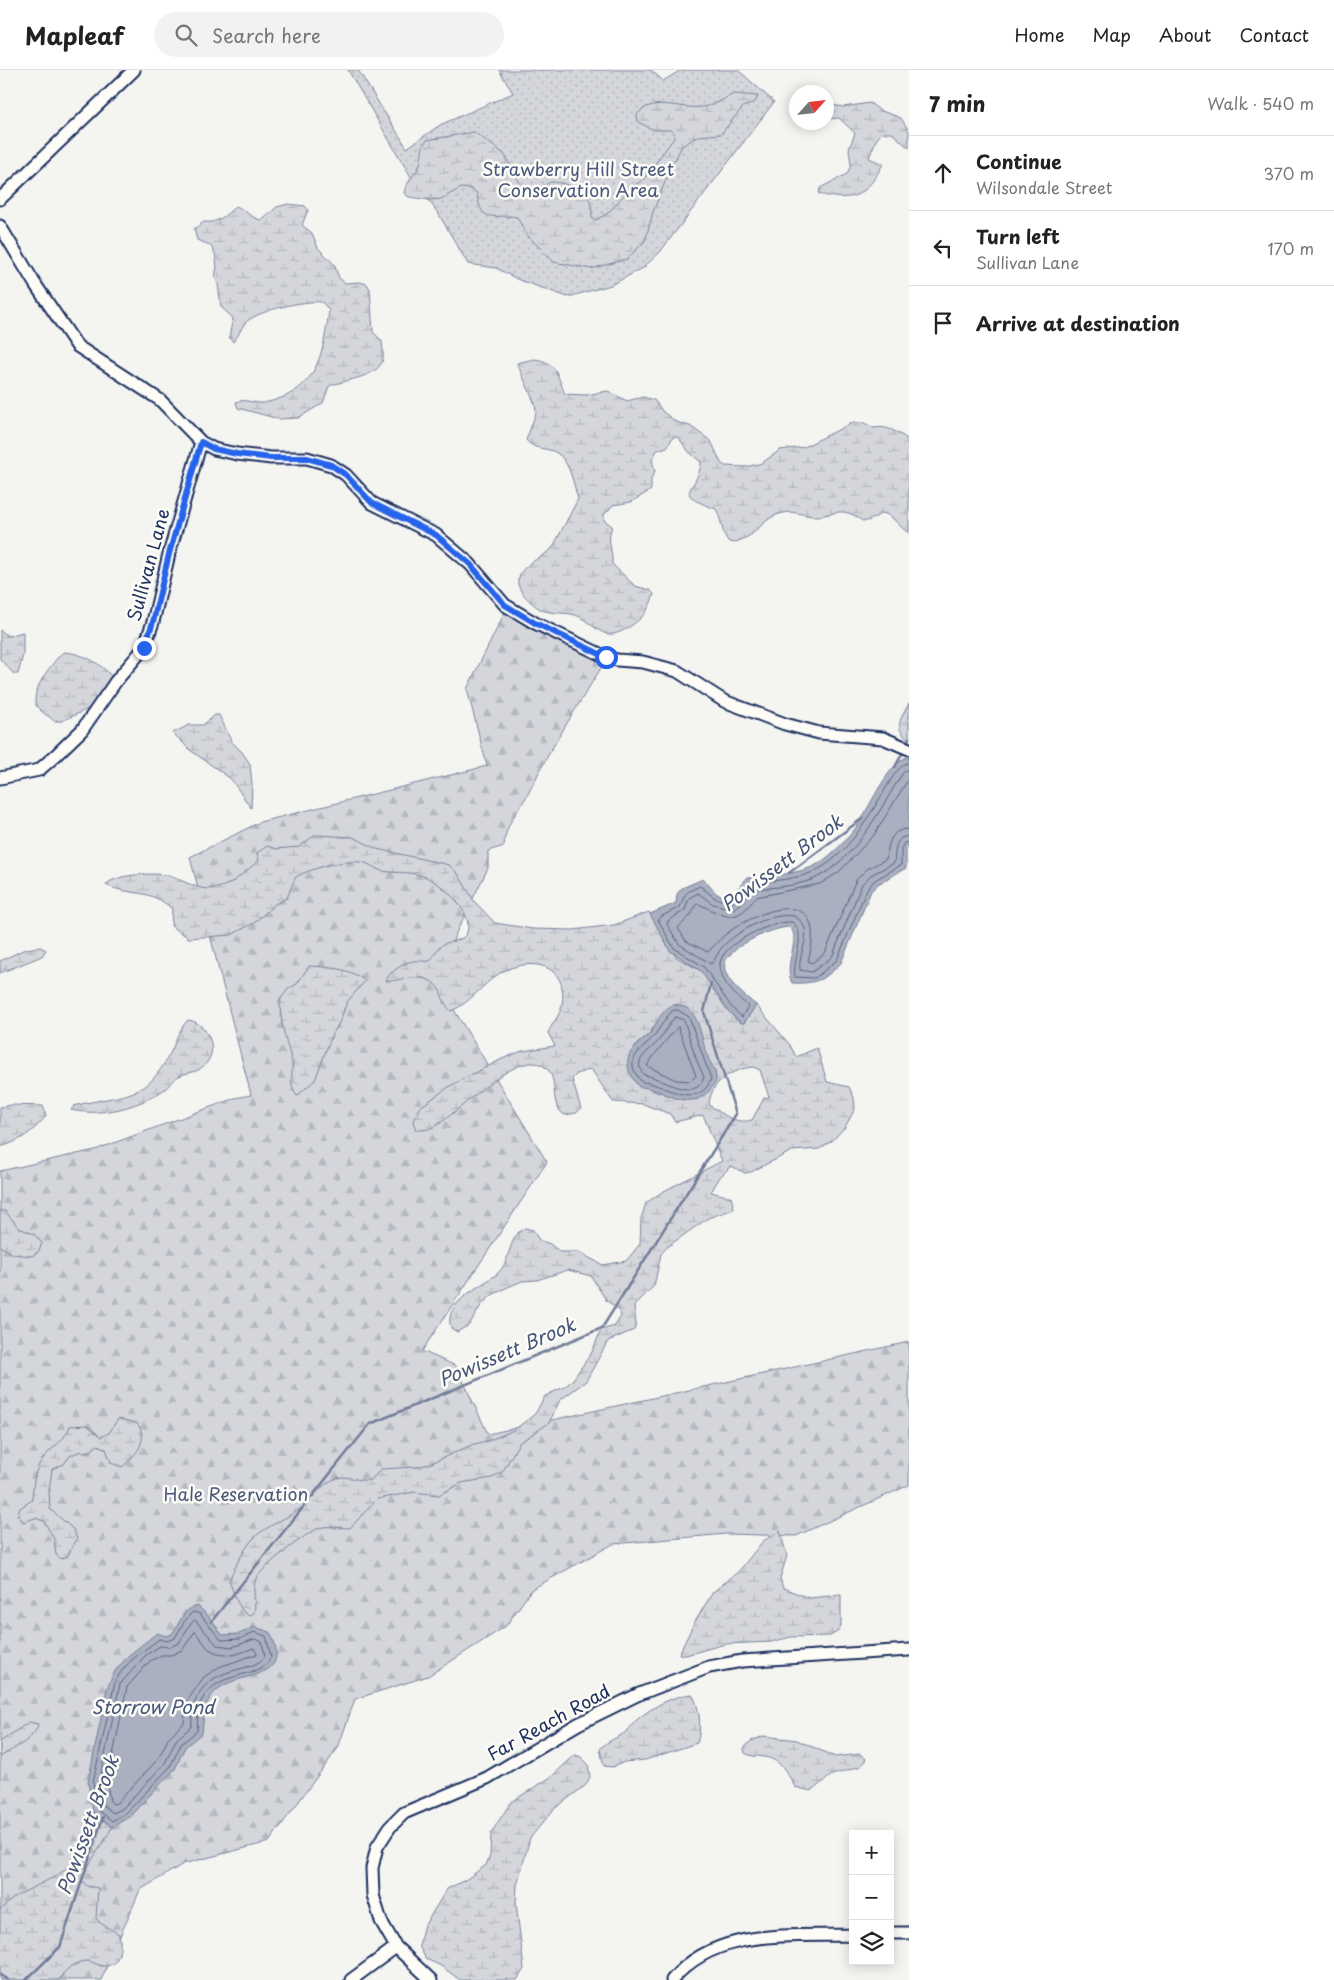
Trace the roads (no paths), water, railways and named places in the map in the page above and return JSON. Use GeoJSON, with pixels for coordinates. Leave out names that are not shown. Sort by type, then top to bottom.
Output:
{"type":"FeatureCollection","features":[{"type":"Feature","properties":{"kind":"street"},"geometry":{"type":"LineString","coordinates":[[0,199],[134,70]]}},
{"type":"Feature","properties":{"kind":"street"},"geometry":{"type":"LineString","coordinates":[[0,226],[35,284],[78,346],[160,400],[201,442],[214,449],[237,454],[271,458],[307,458],[331,465],[346,475],[372,503],[425,528],[444,541],[470,564],[505,605],[535,623],[606,657],[643,662],[677,671],[732,704],[785,724],[819,733],[883,738],[906,747]]}},
{"type":"Feature","properties":{"kind":"street","name":"Sullivan Lane"},"geometry":{"type":"LineString","coordinates":[[0,778],[39,770],[55,756],[82,730],[116,680],[144,648],[153,622],[169,554],[201,442]]}},
{"type":"Feature","properties":{"kind":"street","name":"Far Reach Road"},"geometry":{"type":"LineString","coordinates":[[431,1980],[396,1947],[382,1921],[373,1894],[372,1868],[377,1847],[390,1827],[404,1813],[487,1778],[578,1724],[636,1695],[709,1667],[742,1661],[909,1650]]}},
{"type":"Feature","properties":{"kind":"street"},"geometry":{"type":"LineString","coordinates":[[894,1933],[909,1933]]}},
{"type":"Feature","properties":{"kind":"street"},"geometry":{"type":"LineString","coordinates":[[672,1980],[692,1962],[717,1947],[744,1939],[849,1934]]}},
{"type":"Feature","properties":{"kind":"street"},"geometry":{"type":"LineString","coordinates":[[351,1980],[396,1947]]}},
{"type":"Feature","properties":{"kind":"water"},"geometry":{"type":"Polygon","coordinates":[[[909,757],[909,843],[906,849],[906,868],[878,884],[871,891],[841,963],[819,980],[807,983],[792,983],[789,968],[794,939],[790,927],[763,934],[735,950],[725,963],[727,975],[735,987],[756,1005],[744,1023],[741,1023],[728,1011],[701,971],[670,951],[650,914],[676,903],[677,894],[682,888],[703,879],[717,894],[731,898],[746,878],[793,873],[818,864],[835,851],[859,823],[888,774],[902,760],[909,757]]]}},
{"type":"Feature","properties":{"kind":"water"},"geometry":{"type":"Polygon","coordinates":[[[673,1005],[684,1007],[693,1014],[698,1024],[708,1058],[716,1074],[716,1081],[713,1085],[704,1095],[695,1100],[676,1098],[648,1088],[639,1087],[629,1070],[628,1059],[630,1054],[651,1032],[663,1013],[673,1005]]]}},
{"type":"Feature","properties":{"kind":"water","name":"Storrow Pond"},"geometry":{"type":"Polygon","coordinates":[[[198,1606],[212,1620],[222,1635],[239,1634],[255,1627],[270,1632],[276,1648],[275,1660],[270,1667],[261,1673],[227,1684],[212,1695],[204,1715],[202,1733],[185,1747],[175,1769],[129,1817],[112,1827],[93,1812],[88,1782],[107,1688],[115,1671],[129,1655],[157,1633],[166,1636],[172,1634],[185,1613],[198,1606]]]}},
{"type":"Feature","properties":{"kind":"waterway","name":"Powissett Brook"},"geometry":{"type":"LineString","coordinates":[[906,745],[909,738]]}},
{"type":"Feature","properties":{"kind":"waterway","name":"Powissett Brook"},"geometry":{"type":"LineString","coordinates":[[895,767],[904,750]]}},
{"type":"Feature","properties":{"kind":"waterway","name":"Powissett Brook"},"geometry":{"type":"LineString","coordinates":[[789,873],[863,818]]}},
{"type":"Feature","properties":{"kind":"waterway","name":"Powissett Brook"},"geometry":{"type":"LineString","coordinates":[[211,1622],[370,1424],[602,1328],[736,1114],[704,1012],[711,983]]}},
{"type":"Feature","properties":{"kind":"waterway","name":"Powissett Brook"},"geometry":{"type":"LineString","coordinates":[[26,1980],[60,1947],[103,1817]]}},
{"type":"Feature","properties":{"kind":"waterway","name":"Powissett Brook"},"geometry":{"type":"LineString","coordinates":[[0,1975],[8,1980]]}},
{"type":"Feature","properties":{"kind":"park label","name":"Strawberry Hill Street Conservation Area"},"geometry":{"type":"Point","coordinates":[578,180]}},
{"type":"Feature","properties":{"kind":"park label","name":"Hale Reservation"},"geometry":{"type":"Point","coordinates":[236,1495]}}]}
